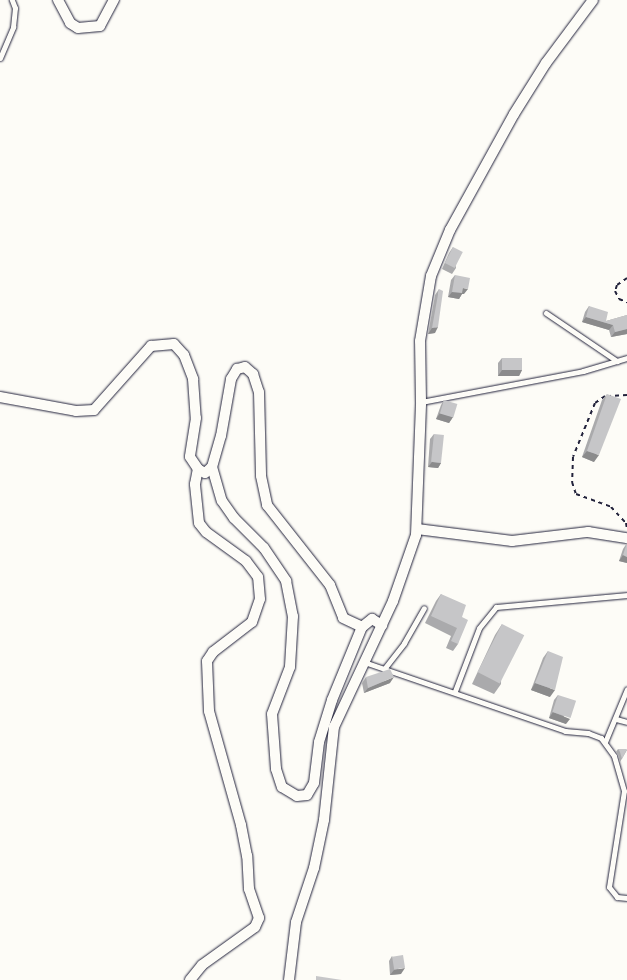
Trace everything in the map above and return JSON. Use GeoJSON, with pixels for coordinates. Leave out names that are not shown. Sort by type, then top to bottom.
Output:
{"type":"FeatureCollection","features":[{"type":"Feature","properties":{"kind":"street"},"geometry":{"type":"LineString","coordinates":[[58,0],[70,24],[78,28],[100,26],[114,0]]}},
{"type":"Feature","properties":{"kind":"street"},"geometry":{"type":"LineString","coordinates":[[289,980],[296,922],[314,868],[324,820],[334,727],[405,572],[417,529],[416,490],[421,402],[422,320],[427,289],[439,256],[518,107],[593,0]]}},
{"type":"Feature","properties":{"kind":"street"},"geometry":{"type":"LineString","coordinates":[[0,397],[67,410],[94,410],[151,346],[174,344],[184,355],[193,379],[196,418],[190,457],[198,469],[205,473],[212,467]]}},
{"type":"Feature","properties":{"kind":"street"},"geometry":{"type":"LineString","coordinates":[[362,627],[343,618],[330,585],[267,505],[261,476],[259,392],[253,374],[245,367],[236,369],[231,379],[212,467],[222,501],[234,518],[264,548],[286,581],[293,616],[290,667],[272,714],[276,769],[282,787],[297,796],[307,795],[314,783],[320,742],[330,708],[362,627],[372,619],[382,625]]}},
{"type":"Feature","properties":{"kind":"street"},"geometry":{"type":"LineString","coordinates":[[190,980],[202,966],[255,928],[259,918],[249,894],[248,856],[241,825],[209,711],[207,662],[214,652],[252,622],[260,599],[258,577],[246,561],[206,532],[199,523],[195,484],[198,469]]}},
{"type":"Feature","properties":{"kind":"street"},"geometry":{"type":"LineString","coordinates":[[417,529],[500,540],[588,532],[627,538]]}},
{"type":"Feature","properties":{"kind":"lane"},"geometry":{"type":"LineString","coordinates":[[0,58],[13,27],[15,8],[12,0]]}},
{"type":"Feature","properties":{"kind":"lane"},"geometry":{"type":"LineString","coordinates":[[546,313],[617,361]]}},
{"type":"Feature","properties":{"kind":"lane"},"geometry":{"type":"LineString","coordinates":[[421,402],[627,358]]}},
{"type":"Feature","properties":{"kind":"lane"},"geometry":{"type":"LineString","coordinates":[[455,692],[479,628],[496,608],[627,595]]}},
{"type":"Feature","properties":{"kind":"lane"},"geometry":{"type":"LineString","coordinates":[[384,669],[404,643],[424,608]]}},
{"type":"Feature","properties":{"kind":"lane"},"geometry":{"type":"LineString","coordinates":[[364,662],[565,731],[588,733],[605,742],[625,784],[622,811],[609,879],[612,893],[627,898]]}},
{"type":"Feature","properties":{"kind":"lane"},"geometry":{"type":"LineString","coordinates":[[605,742],[627,689]]}},
{"type":"Feature","properties":{"kind":"lane"},"geometry":{"type":"LineString","coordinates":[[616,719],[627,722]]}},
{"type":"Feature","properties":{"kind":"path"},"geometry":{"type":"LineString","coordinates":[[627,278],[617,285],[615,290],[619,299],[627,302]]}},
{"type":"Feature","properties":{"kind":"path"},"geometry":{"type":"LineString","coordinates":[[627,395],[605,396],[595,403],[573,458],[572,482],[576,494],[611,507],[626,523],[627,528]]}},
{"type":"Feature","properties":{"kind":"building"},"geometry":{"type":"Polygon","coordinates":[[[453,247],[463,252],[455,268],[445,263],[453,247]]]}},
{"type":"Feature","properties":{"kind":"building"},"geometry":{"type":"Polygon","coordinates":[[[455,275],[470,278],[468,289],[463,288],[462,293],[452,292],[455,275]]]}},
{"type":"Feature","properties":{"kind":"building"},"geometry":{"type":"Polygon","coordinates":[[[439,289],[443,291],[438,327],[432,328],[439,289]]]}},
{"type":"Feature","properties":{"kind":"building"},"geometry":{"type":"Polygon","coordinates":[[[589,306],[608,312],[606,321],[627,315],[627,329],[615,332],[613,325],[586,317],[589,306]]]}},
{"type":"Feature","properties":{"kind":"building"},"geometry":{"type":"Polygon","coordinates":[[[502,358],[522,358],[522,370],[502,370],[502,358]]]}},
{"type":"Feature","properties":{"kind":"building"},"geometry":{"type":"Polygon","coordinates":[[[607,394],[621,399],[599,455],[587,451],[607,394]]]}},
{"type":"Feature","properties":{"kind":"building"},"geometry":{"type":"Polygon","coordinates":[[[444,400],[457,404],[453,417],[440,413],[444,400]]]}},
{"type":"Feature","properties":{"kind":"building"},"geometry":{"type":"Polygon","coordinates":[[[434,434],[444,435],[441,463],[431,462],[434,434]]]}},
{"type":"Feature","properties":{"kind":"building"},"geometry":{"type":"Polygon","coordinates":[[[627,543],[627,557],[623,555],[627,543]]]}},
{"type":"Feature","properties":{"kind":"building"},"geometry":{"type":"Polygon","coordinates":[[[441,594],[466,605],[462,617],[468,620],[458,644],[451,641],[457,628],[431,616],[441,594]]]}},
{"type":"Feature","properties":{"kind":"building"},"geometry":{"type":"Polygon","coordinates":[[[502,624],[524,635],[500,683],[477,672],[502,624]]]}},
{"type":"Feature","properties":{"kind":"building"},"geometry":{"type":"Polygon","coordinates":[[[548,651],[563,657],[555,690],[535,683],[548,651]]]}},
{"type":"Feature","properties":{"kind":"building"},"geometry":{"type":"Polygon","coordinates":[[[390,669],[394,677],[368,688],[366,677],[390,669]]]}},
{"type":"Feature","properties":{"kind":"building"},"geometry":{"type":"Polygon","coordinates":[[[558,695],[576,701],[571,718],[552,712],[558,695]]]}},
{"type":"Feature","properties":{"kind":"building"},"geometry":{"type":"Polygon","coordinates":[[[618,749],[627,749],[622,759],[620,752],[618,749]]]}},
{"type":"Feature","properties":{"kind":"building"},"geometry":{"type":"Polygon","coordinates":[[[403,955],[405,968],[394,970],[392,957],[403,955]]]}},
{"type":"Feature","properties":{"kind":"building"},"geometry":{"type":"Polygon","coordinates":[[[316,976],[342,980],[316,980],[316,976]]]}}]}
